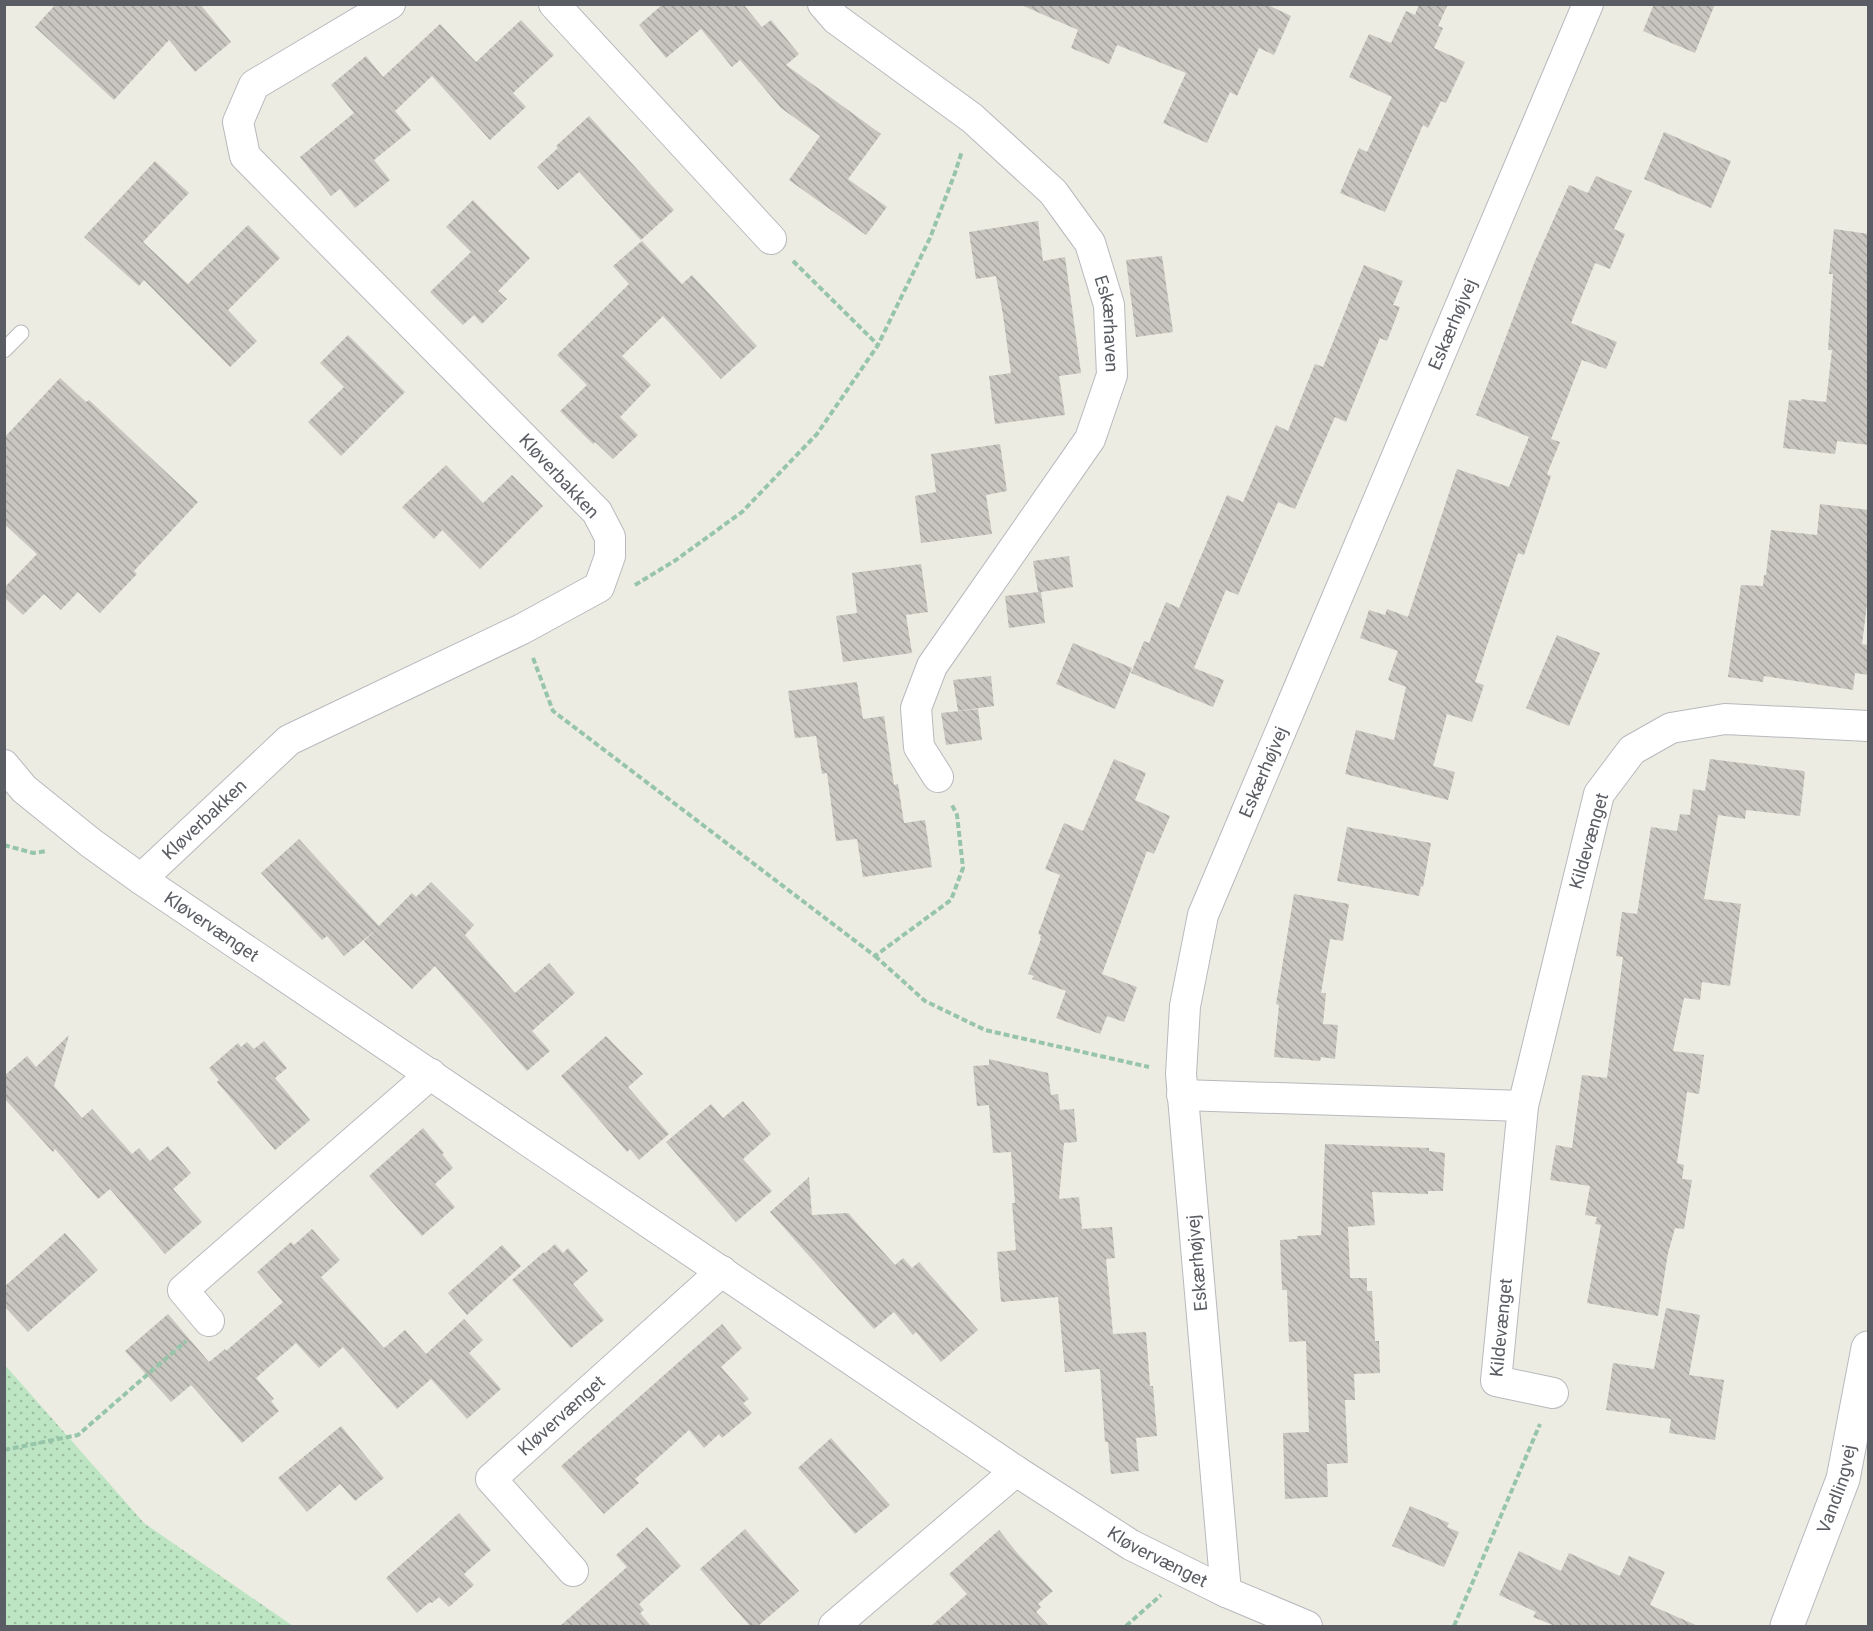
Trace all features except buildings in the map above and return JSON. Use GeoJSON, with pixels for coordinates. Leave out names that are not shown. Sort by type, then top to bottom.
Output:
{"type":"FeatureCollection","features":[{"type":"Feature","properties":{"kind":"street","name":"Kløverbakken"},"geometry":{"type":"LineString","coordinates":[[141,879],[289,740],[522,629],[599,587],[610,556],[610,537],[597,512],[245,156],[238,122],[254,85],[390,4]]}},
{"type":"Feature","properties":{"kind":"street"},"geometry":{"type":"LineString","coordinates":[[554,4],[771,239]]}},
{"type":"Feature","properties":{"kind":"street","name":"Eskærhaven"},"geometry":{"type":"LineString","coordinates":[[823,4],[836,19],[972,118],[1053,192],[1090,243],[1109,305],[1112,375],[1090,439],[932,666],[916,708],[919,747],[938,777]]}},
{"type":"Feature","properties":{"kind":"street","name":"Eskærhøjvej"},"geometry":{"type":"LineString","coordinates":[[1226,1592],[1182,1084],[1185,1006],[1203,915],[1587,4]]}},
{"type":"Feature","properties":{"kind":"street","name":"Kildevænget"},"geometry":{"type":"LineString","coordinates":[[1553,1393],[1496,1382],[1523,1106],[1599,794],[1632,750],[1671,728],[1725,719],[1869,726]]}},
{"type":"Feature","properties":{"kind":"street","name":"Kløvervænget"},"geometry":{"type":"LineString","coordinates":[[4,765],[24,789],[91,843],[141,879],[1016,1471],[1131,1545],[1226,1592],[1307,1626]]}},
{"type":"Feature","properties":{"kind":"street"},"geometry":{"type":"LineString","coordinates":[[209,1321],[183,1290],[431,1074]]}},
{"type":"Feature","properties":{"kind":"street"},"geometry":{"type":"LineString","coordinates":[[1182,1084],[1523,1106]]}},
{"type":"Feature","properties":{"kind":"street","name":"Kløvervænget"},"geometry":{"type":"LineString","coordinates":[[573,1571],[491,1479],[722,1271]]}},
{"type":"Feature","properties":{"kind":"street","name":"Vandlingvej"},"geometry":{"type":"LineString","coordinates":[[1787,1626],[1843,1479],[1869,1348]]}},
{"type":"Feature","properties":{"kind":"street"},"geometry":{"type":"LineString","coordinates":[[834,1626],[1016,1471]]}},
{"type":"Feature","properties":{"kind":"lane"},"geometry":{"type":"LineString","coordinates":[[4,350],[21,333]]}},
{"type":"Feature","properties":{"kind":"path"},"geometry":{"type":"LineString","coordinates":[[599,587],[632,587],[676,560],[742,512],[817,434],[878,345],[930,238],[956,173],[972,118]]}},
{"type":"Feature","properties":{"kind":"path"},"geometry":{"type":"LineString","coordinates":[[771,239],[878,345]]}},
{"type":"Feature","properties":{"kind":"path"},"geometry":{"type":"LineString","coordinates":[[522,629],[552,711],[875,956],[925,1001],[985,1030],[1182,1084]]}},
{"type":"Feature","properties":{"kind":"path"},"geometry":{"type":"LineString","coordinates":[[875,956],[951,900],[963,868],[957,815],[938,777]]}},
{"type":"Feature","properties":{"kind":"path"},"geometry":{"type":"LineString","coordinates":[[4,1450],[78,1435],[209,1321]]}},
{"type":"Feature","properties":{"kind":"path"},"geometry":{"type":"LineString","coordinates":[[1454,1626],[1553,1393]]}},
{"type":"Feature","properties":{"kind":"path"},"geometry":{"type":"LineString","coordinates":[[1126,1626],[1185,1571]]}},
{"type":"Feature","properties":{"kind":"green space"},"geometry":{"type":"Polygon","coordinates":[[[4,1364],[144,1523],[293,1626],[5,1626],[4,1364]]]}}]}
